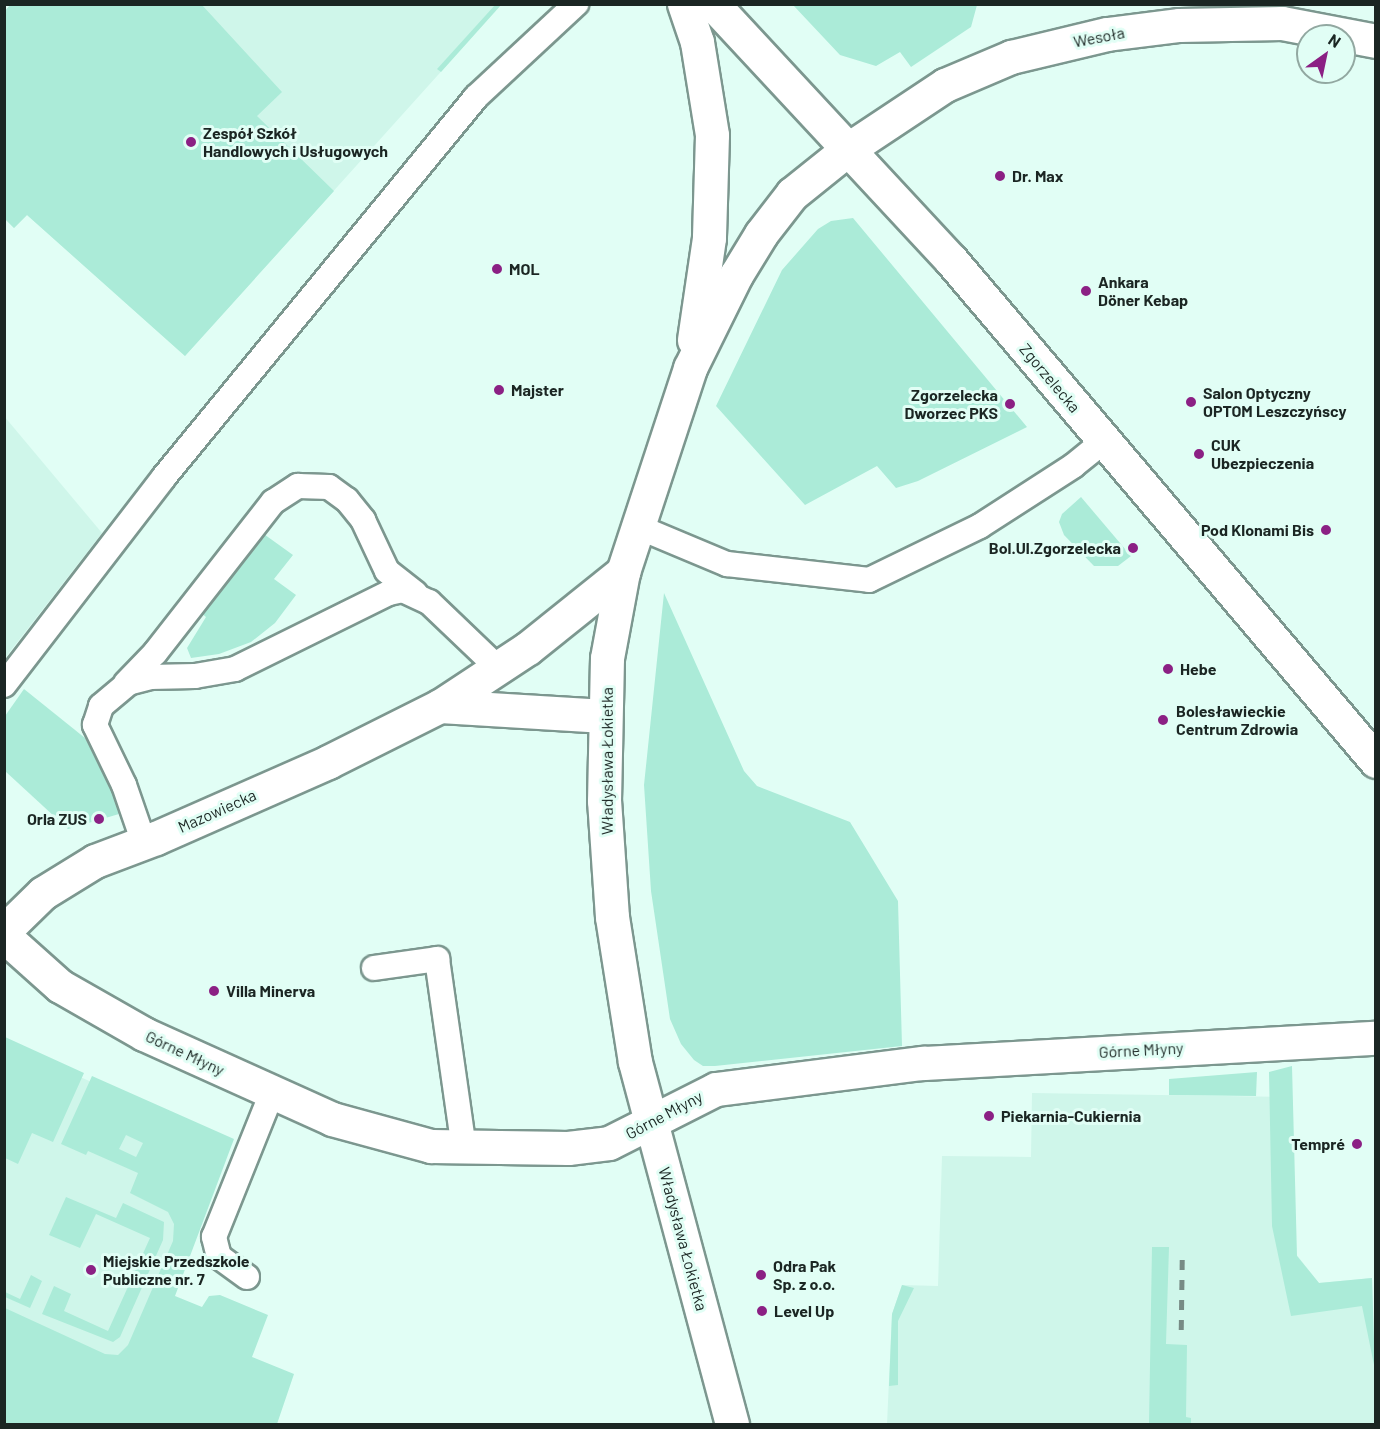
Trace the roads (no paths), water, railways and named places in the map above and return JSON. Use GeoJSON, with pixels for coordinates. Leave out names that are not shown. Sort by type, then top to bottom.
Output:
{"type":"FeatureCollection","features":[{"type":"Feature","properties":{"kind":"street"},"geometry":{"type":"LineString","coordinates":[[684,4],[697,42],[712,135],[708,238],[690,368]]}},
{"type":"Feature","properties":{"kind":"street","name":"Zgorzelecka"},"geometry":{"type":"LineString","coordinates":[[713,4],[951,260],[1103,442],[1376,761]]}},
{"type":"Feature","properties":{"kind":"street"},"geometry":{"type":"LineString","coordinates":[[1233,4],[1282,23]]}},
{"type":"Feature","properties":{"kind":"street","name":"Wesoła"},"geometry":{"type":"LineString","coordinates":[[847,150],[945,85],[1011,57],[1107,34],[1179,26],[1282,23],[1376,41]]}},
{"type":"Feature","properties":{"kind":"street","name":"Władysława Łokietka"},"geometry":{"type":"LineString","coordinates":[[732,1425],[630,1038],[612,917],[604,801],[607,658],[623,572],[636,526],[690,368],[760,234],[792,194],[847,150]]}},
{"type":"Feature","properties":{"kind":"street","name":"Mazowiecka"},"geometry":{"type":"LineString","coordinates":[[4,931],[43,893],[95,861],[144,843],[328,762],[440,706],[498,668],[623,572]]}},
{"type":"Feature","properties":{"kind":"street"},"geometry":{"type":"LineString","coordinates":[[440,706],[605,716]]}},
{"type":"Feature","properties":{"kind":"street","name":"Górne Młyny"},"geometry":{"type":"LineString","coordinates":[[4,936],[60,986],[102,1013],[272,1093],[332,1119],[406,1140],[464,1148],[568,1148],[609,1143],[651,1124],[716,1089],[923,1063],[1376,1038]]}},
{"type":"Feature","properties":{"kind":"lane"},"geometry":{"type":"LineString","coordinates":[[4,685],[164,477],[476,97],[576,4]]}},
{"type":"Feature","properties":{"kind":"lane"},"geometry":{"type":"LineString","coordinates":[[636,526],[727,564],[869,580],[980,526],[1103,442]]}},
{"type":"Feature","properties":{"kind":"lane"},"geometry":{"type":"LineString","coordinates":[[144,843],[124,784],[95,725],[101,706],[154,653],[273,502],[298,486],[329,487],[347,500],[366,526],[387,571],[417,594],[498,668]]}},
{"type":"Feature","properties":{"kind":"lane"},"geometry":{"type":"LineString","coordinates":[[120,688],[150,677],[195,676],[234,669],[389,593],[403,590],[417,594]]}},
{"type":"Feature","properties":{"kind":"lane"},"geometry":{"type":"LineString","coordinates":[[374,968],[437,959],[464,1148]]}},
{"type":"Feature","properties":{"kind":"lane"},"geometry":{"type":"LineString","coordinates":[[247,1277],[219,1257],[214,1237],[272,1093]]}},
{"type":"Feature","properties":{"kind":"railway"},"geometry":{"type":"LineString","coordinates":[[1181,1330],[1182,1258]]}},
{"type":"Feature","properties":{"kind":"place","name":"Zespół Szkół Handlowych i Usługowych"},"geometry":{"type":"Point","coordinates":[191,142]}},
{"type":"Feature","properties":{"kind":"place","name":"Dr. Max"},"geometry":{"type":"Point","coordinates":[1000,176]}},
{"type":"Feature","properties":{"kind":"place","name":"MOL"},"geometry":{"type":"Point","coordinates":[497,269]}},
{"type":"Feature","properties":{"kind":"place","name":"Ankara Döner Kebap"},"geometry":{"type":"Point","coordinates":[1086,291]}},
{"type":"Feature","properties":{"kind":"place","name":"Majster"},"geometry":{"type":"Point","coordinates":[499,390]}},
{"type":"Feature","properties":{"kind":"place","name":"Salon Optyczny OPTOM Leszczyńscy"},"geometry":{"type":"Point","coordinates":[1191,402]}},
{"type":"Feature","properties":{"kind":"place","name":"Zgorzelecka Dworzec PKS"},"geometry":{"type":"Point","coordinates":[1010,404]}},
{"type":"Feature","properties":{"kind":"place","name":"CUK Ubezpieczenia"},"geometry":{"type":"Point","coordinates":[1199,454]}},
{"type":"Feature","properties":{"kind":"place","name":"Pod Klonami Bis"},"geometry":{"type":"Point","coordinates":[1326,530]}},
{"type":"Feature","properties":{"kind":"place","name":"Bol.Ul.Zgorzelecka"},"geometry":{"type":"Point","coordinates":[1133,548]}},
{"type":"Feature","properties":{"kind":"place","name":"Hebe"},"geometry":{"type":"Point","coordinates":[1168,669]}},
{"type":"Feature","properties":{"kind":"place","name":"Bolesławieckie Centrum Zdrowia"},"geometry":{"type":"Point","coordinates":[1163,720]}},
{"type":"Feature","properties":{"kind":"place","name":"Orla ZUS"},"geometry":{"type":"Point","coordinates":[99,819]}},
{"type":"Feature","properties":{"kind":"place","name":"Villa Minerva"},"geometry":{"type":"Point","coordinates":[214,991]}},
{"type":"Feature","properties":{"kind":"place","name":"Piekarnia-Cukiernia"},"geometry":{"type":"Point","coordinates":[989,1116]}},
{"type":"Feature","properties":{"kind":"place","name":"Tempré"},"geometry":{"type":"Point","coordinates":[1357,1144]}},
{"type":"Feature","properties":{"kind":"place","name":"Miejskie Przedszkole Publiczne nr. 7"},"geometry":{"type":"Point","coordinates":[91,1270]}},
{"type":"Feature","properties":{"kind":"place","name":"Odra Pak Sp. z o.o."},"geometry":{"type":"Point","coordinates":[761,1275]}},
{"type":"Feature","properties":{"kind":"place","name":"Level Up"},"geometry":{"type":"Point","coordinates":[762,1311]}}]}
